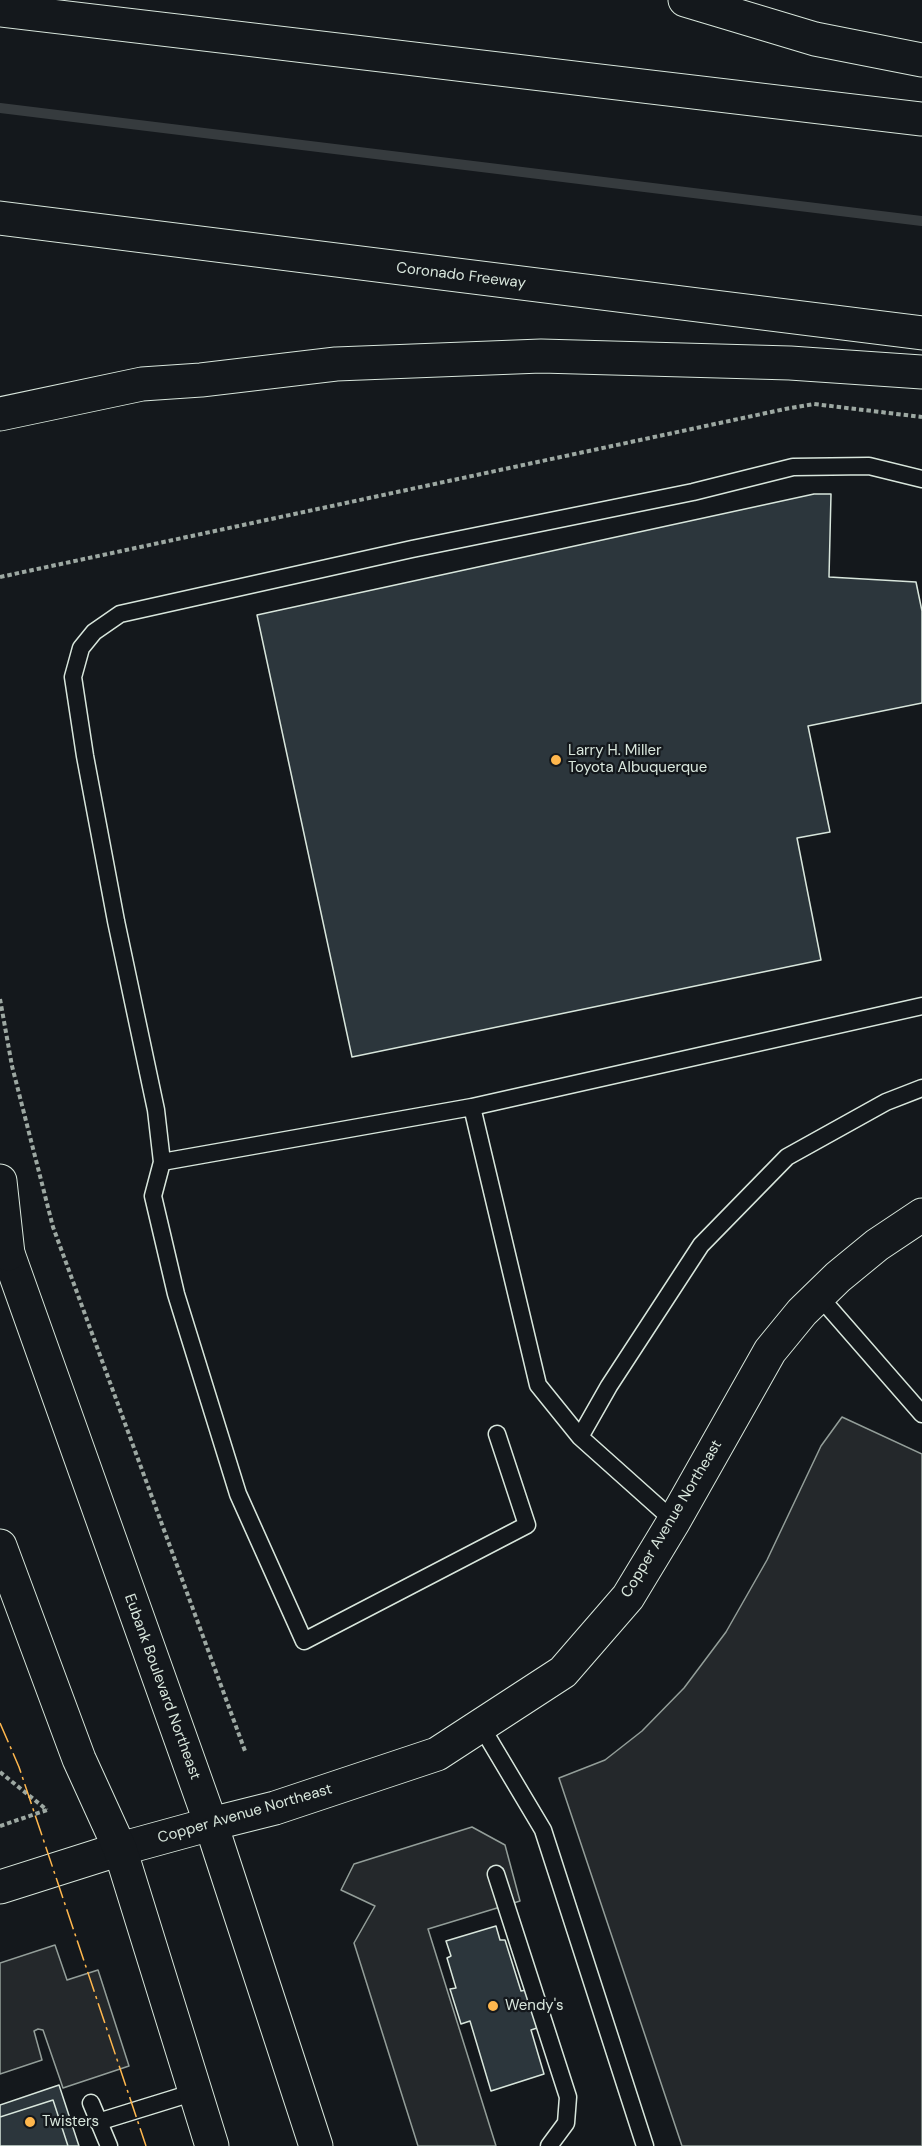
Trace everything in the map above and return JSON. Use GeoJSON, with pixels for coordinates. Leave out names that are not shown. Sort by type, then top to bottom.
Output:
{"type":"FeatureCollection","features":[{"type":"Feature","properties":{"kind":"main road"},"geometry":{"type":"LineString","coordinates":[[685,0],[815,39],[922,60]]}},
{"type":"Feature","properties":{"kind":"main road"},"geometry":{"type":"LineString","coordinates":[[0,10],[922,119]]}},
{"type":"Feature","properties":{"kind":"main road","name":"Coronado Freeway"},"geometry":{"type":"LineString","coordinates":[[0,218],[922,333]]}},
{"type":"Feature","properties":{"kind":"main road"},"geometry":{"type":"LineString","coordinates":[[0,414],[142,384],[201,380],[336,364],[541,356],[790,363],[922,372]]}},
{"type":"Feature","properties":{"kind":"main road","name":"Eubank Boulevard Northeast"},"geometry":{"type":"LineString","coordinates":[[0,1181],[4,1243],[212,1824],[316,2146]]}},
{"type":"Feature","properties":{"kind":"main road","name":"Copper Avenue Northeast"},"geometry":{"type":"LineString","coordinates":[[0,1887],[120,1849],[275,1808],[437,1754],[563,1672],[628,1597],[674,1521],[770,1351],[819,1296],[878,1245],[922,1215]]}},
{"type":"Feature","properties":{"kind":"main road"},"geometry":{"type":"LineString","coordinates":[[0,1546],[79,1759],[120,1849],[212,2146]]}},
{"type":"Feature","properties":{"kind":"lane"},"geometry":{"type":"LineString","coordinates":[[497,1434],[527,1525],[304,1641],[238,1494],[176,1294],[153,1196],[162,1162],[156,1110],[116,921],[73,677],[81,648],[94,632],[120,614],[412,549],[693,492],[793,467],[869,466],[922,479]]}},
{"type":"Feature","properties":{"kind":"lane"},"geometry":{"type":"LineString","coordinates":[[162,1162],[472,1107],[922,1006]]}},
{"type":"Feature","properties":{"kind":"lane"},"geometry":{"type":"LineString","coordinates":[[580,1437],[609,1386],[701,1245],[787,1157],[886,1102],[922,1088]]}},
{"type":"Feature","properties":{"kind":"lane"},"geometry":{"type":"LineString","coordinates":[[472,1107],[538,1385],[580,1437],[674,1521]]}},
{"type":"Feature","properties":{"kind":"lane"},"geometry":{"type":"LineString","coordinates":[[819,1296],[922,1414]]}},
{"type":"Feature","properties":{"kind":"lane"},"geometry":{"type":"LineString","coordinates":[[481,1726],[543,1830],[645,2146]]}},
{"type":"Feature","properties":{"kind":"lane"},"geometry":{"type":"LineString","coordinates":[[496,1874],[568,2097],[566,2124],[549,2146]]}},
{"type":"Feature","properties":{"kind":"lane"},"geometry":{"type":"LineString","coordinates":[[98,2122],[195,2092]]}},
{"type":"Feature","properties":{"kind":"lane"},"geometry":{"type":"LineString","coordinates":[[91,2103],[109,2146]]}},
{"type":"Feature","properties":{"kind":"path"},"geometry":{"type":"LineString","coordinates":[[0,577],[785,409],[814,404],[922,417]]}},
{"type":"Feature","properties":{"kind":"path"},"geometry":{"type":"LineString","coordinates":[[0,999],[12,1066],[53,1227],[245,1751]]}},
{"type":"Feature","properties":{"kind":"path"},"geometry":{"type":"LineString","coordinates":[[0,1772],[47,1810],[0,1826]]}},
{"type":"Feature","properties":{"kind":"shaded area"},"geometry":{"type":"Polygon","coordinates":[[[842,1417],[922,1454],[922,2146],[682,2146],[559,1778],[605,1760],[642,1731],[684,1688],[726,1632],[767,1560],[821,1446],[842,1417]]]}},
{"type":"Feature","properties":{"kind":"shaded area"},"geometry":{"type":"Polygon","coordinates":[[[472,1827],[505,1845],[520,1901],[428,1929],[496,2146],[418,2146],[354,1943],[375,1906],[341,1890],[354,1864],[472,1827]]]}},
{"type":"Feature","properties":{"kind":"shaded area"},"geometry":{"type":"Polygon","coordinates":[[[55,1945],[67,1980],[98,1970],[129,2066],[63,2088],[43,2030],[34,2031],[42,2060],[0,2074],[0,1963],[55,1945]]]}},
{"type":"Feature","properties":{"kind":"building"},"geometry":{"type":"Polygon","coordinates":[[[814,494],[831,494],[829,577],[916,582],[922,611],[922,703],[808,726],[830,832],[797,838],[821,960],[352,1057],[257,615],[814,494]]]}},
{"type":"Feature","properties":{"kind":"building","name":"Wendy's"},"geometry":{"type":"Polygon","coordinates":[[[496,1926],[500,1940],[505,1940],[521,1991],[526,1990],[537,2028],[531,2030],[544,2074],[491,2091],[470,2021],[461,2024],[450,1989],[456,1988],[447,1958],[451,1956],[446,1941],[496,1926]]]}},
{"type":"Feature","properties":{"kind":"building"},"geometry":{"type":"Polygon","coordinates":[[[59,2085],[79,2146],[68,2146],[53,2100],[0,2117],[0,2105],[59,2085]]]}},
{"type":"Feature","properties":{"kind":"building","name":"Twisters"},"geometry":{"type":"Polygon","coordinates":[[[53,2100],[68,2146],[0,2146],[0,2117],[53,2100]]]}},
{"type":"Feature","properties":{"kind":"waterway"},"geometry":{"type":"LineString","coordinates":[[0,108],[922,221]]}},
{"type":"Feature","properties":{"kind":"power"},"geometry":{"type":"LineString","coordinates":[[0,1723],[19,1767],[146,2146]]}},
{"type":"Feature","properties":{"kind":"place","name":"Larry H. Miller Toyota Albuquerque"},"geometry":{"type":"Point","coordinates":[556,760]}},
{"type":"Feature","properties":{"kind":"place","name":"Wendy's"},"geometry":{"type":"Point","coordinates":[493,2006]}},
{"type":"Feature","properties":{"kind":"place","name":"Twisters"},"geometry":{"type":"Point","coordinates":[30,2122]}}]}
